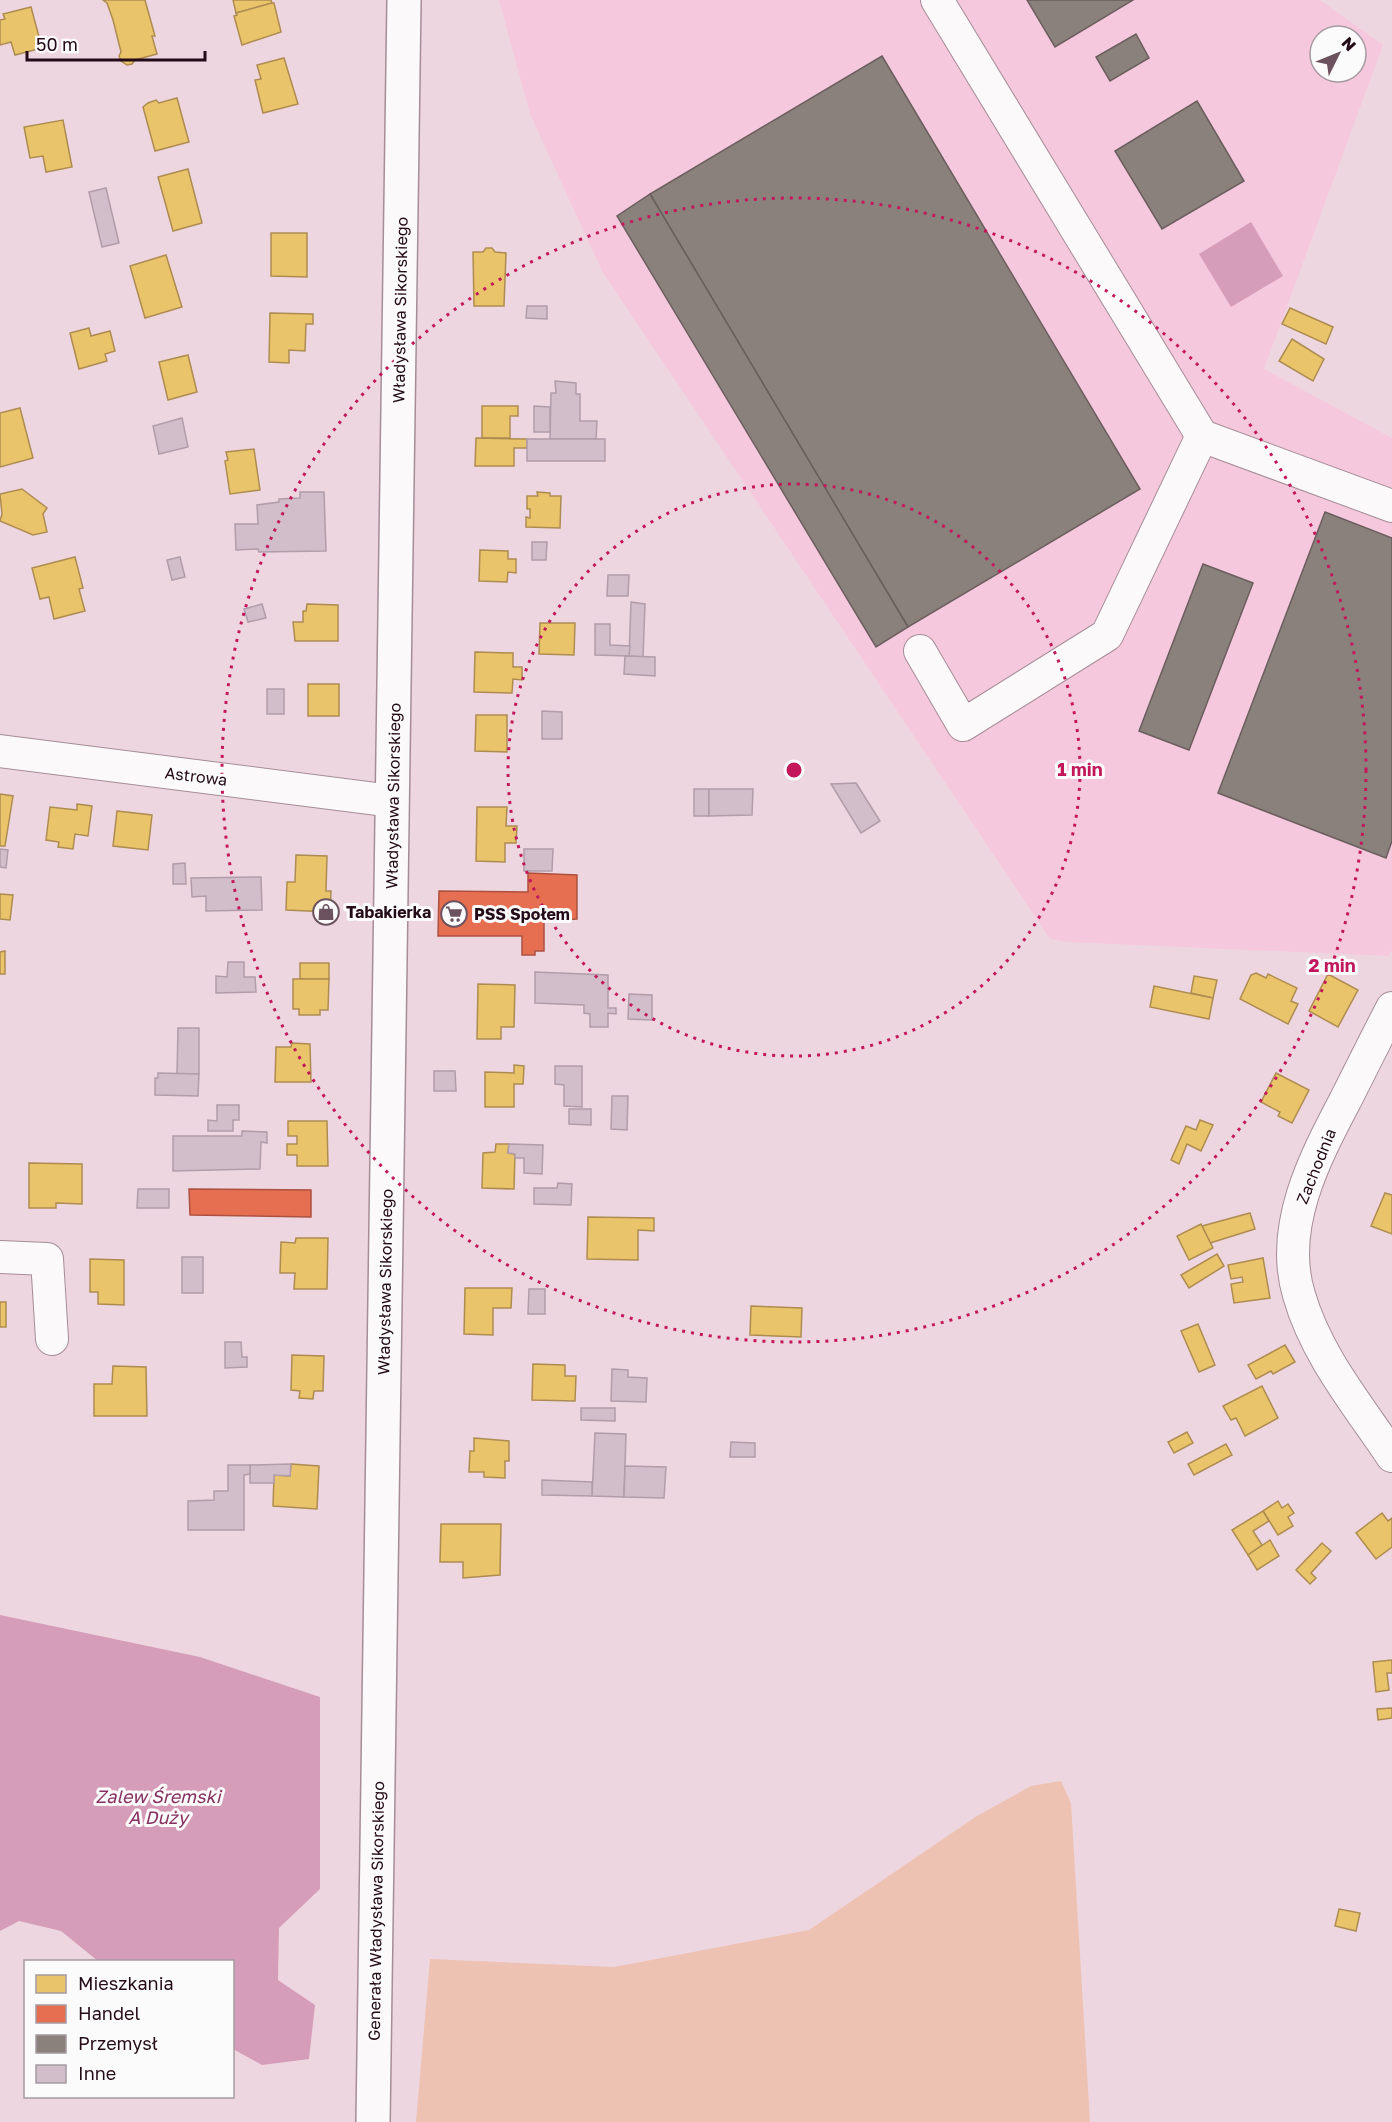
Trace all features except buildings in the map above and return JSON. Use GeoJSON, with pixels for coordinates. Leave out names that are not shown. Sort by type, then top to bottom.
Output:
{"type":"FeatureCollection","features":[{"type":"Feature","properties":{"kind":"main road","name":"Władysława Sikorskiego"},"geometry":{"type":"LineString","coordinates":[[378,1701],[404,0]]}},
{"type":"Feature","properties":{"kind":"main road","name":"Generała Władysława Sikorskiego"},"geometry":{"type":"LineString","coordinates":[[373,2122],[378,1701]]}},
{"type":"Feature","properties":{"kind":"street"},"geometry":{"type":"LineString","coordinates":[[937,0],[1202,436],[1392,506]]}},
{"type":"Feature","properties":{"kind":"street"},"geometry":{"type":"LineString","coordinates":[[920,651],[963,725],[1107,635],[1202,436]]}},
{"type":"Feature","properties":{"kind":"street","name":"Astrowa"},"geometry":{"type":"LineString","coordinates":[[0,751],[392,801]]}},
{"type":"Feature","properties":{"kind":"street","name":"Zachodnia"},"geometry":{"type":"LineString","coordinates":[[1392,1008],[1330,1129],[1309,1176],[1298,1212],[1294,1254],[1298,1293],[1321,1349],[1392,1456]]}},
{"type":"Feature","properties":{"kind":"street"},"geometry":{"type":"LineString","coordinates":[[0,1257],[47,1259],[52,1339]]}},
{"type":"Feature","properties":{"kind":"shaded area"},"geometry":{"type":"Polygon","coordinates":[[[499,0],[1320,0],[1354,24],[1308,24],[1308,84],[1368,84],[1368,34],[1383,45],[1264,369],[1392,438],[1392,950],[1389,956],[1069,942],[1050,939],[602,271],[530,114],[499,0]]]}},
{"type":"Feature","properties":{"kind":"shaded area"},"geometry":{"type":"Polygon","coordinates":[[[1061,1781],[1071,1803],[1090,2122],[416,2122],[430,1959],[614,1967],[809,1930],[977,1816],[1031,1786],[1061,1781]]]}},
{"type":"Feature","properties":{"kind":"water"},"geometry":{"type":"Polygon","coordinates":[[[1251,222],[1283,276],[1231,307],[1199,254],[1251,222]]]}},
{"type":"Feature","properties":{"kind":"water","name":"Zalew Śremski A Duży"},"geometry":{"type":"Polygon","coordinates":[[[0,1615],[200,1657],[320,1697],[320,1889],[279,1928],[278,1980],[315,2005],[309,2059],[262,2065],[234,2050],[234,1960],[97,1960],[61,1931],[19,1921],[0,1931],[0,1615]]]}},
{"type":"Feature","properties":{"kind":"place","name":"Tabakierka"},"geometry":{"type":"Point","coordinates":[326,912]}},
{"type":"Feature","properties":{"kind":"place","name":"PSS Społem"},"geometry":{"type":"Point","coordinates":[454,914]}}]}
